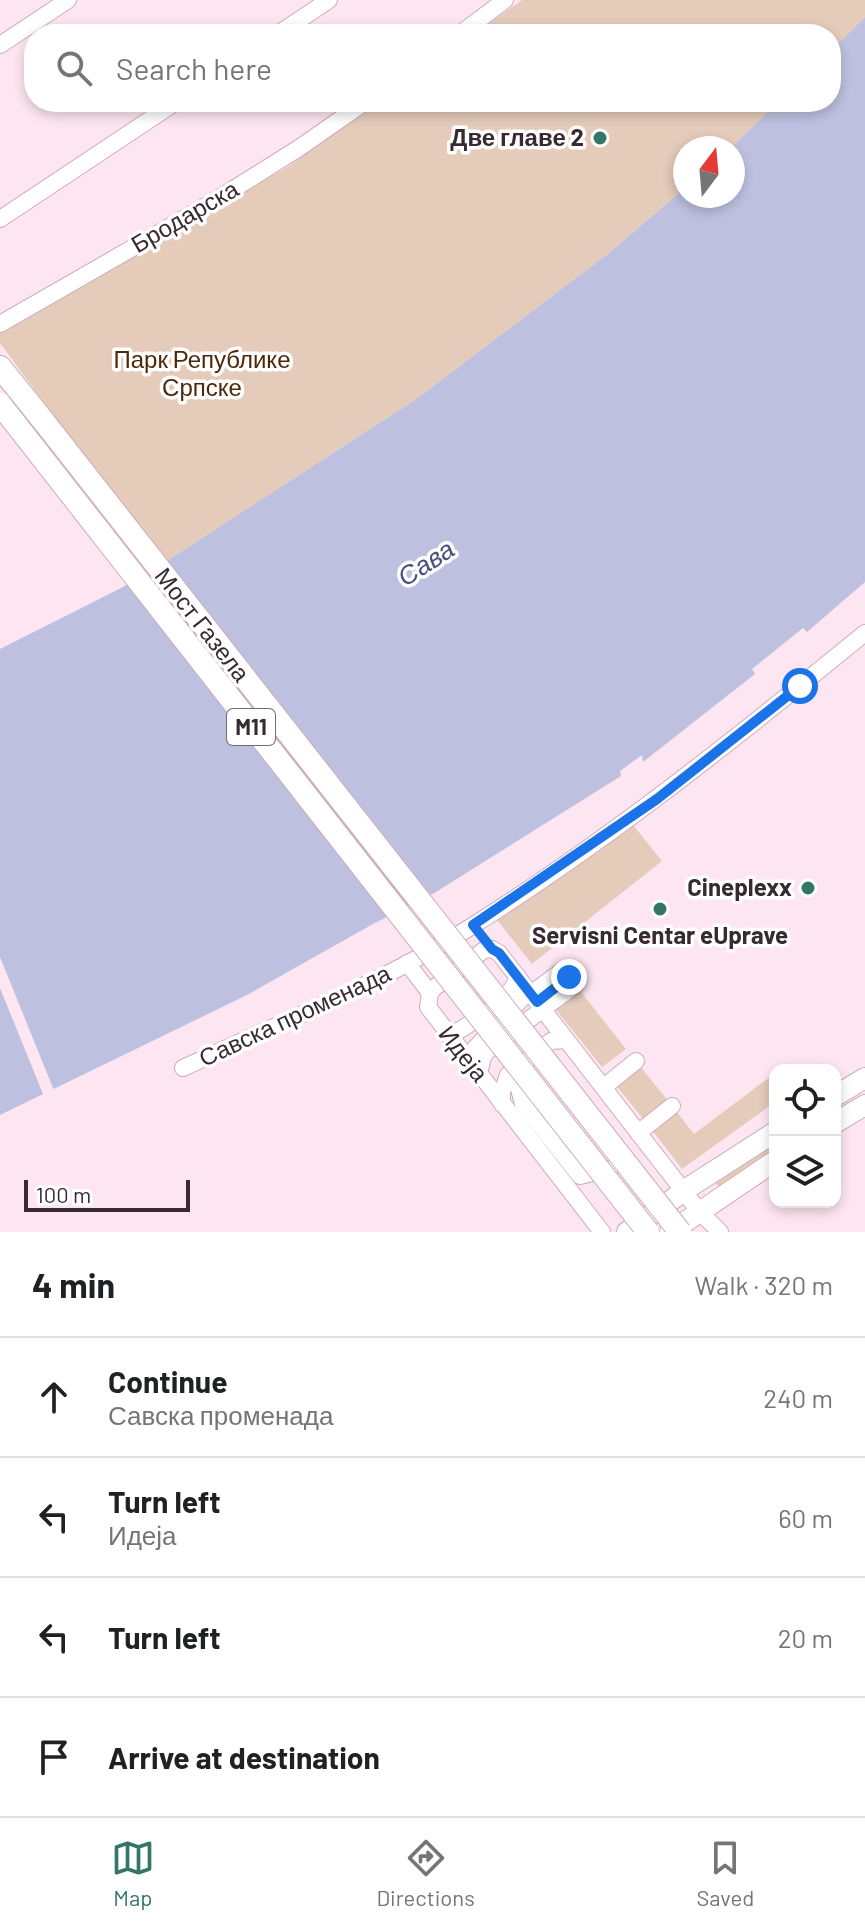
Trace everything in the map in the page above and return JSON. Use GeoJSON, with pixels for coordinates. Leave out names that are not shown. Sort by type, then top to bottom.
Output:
{"type":"FeatureCollection","features":[{"type":"Feature","properties":{"kind":"highway","name":"Мост Газела"},"geometry":{"type":"LineString","coordinates":[[0,367],[676,1230]]}},
{"type":"Feature","properties":{"kind":"highway","name":"Мост Газела"},"geometry":{"type":"LineString","coordinates":[[0,404],[648,1232]]}},
{"type":"Feature","properties":{"kind":"main road"},"geometry":{"type":"LineString","coordinates":[[841,1092],[865,1078]]}},
{"type":"Feature","properties":{"kind":"main road"},"geometry":{"type":"LineString","coordinates":[[841,1119],[865,1105]]}},
{"type":"Feature","properties":{"kind":"main road"},"geometry":{"type":"LineString","coordinates":[[627,1232],[769,1136]]}},
{"type":"Feature","properties":{"kind":"main road"},"geometry":{"type":"LineString","coordinates":[[676,1230],[769,1165]]}},
{"type":"Feature","properties":{"kind":"street"},"geometry":{"type":"LineString","coordinates":[[31,24],[68,0]]}},
{"type":"Feature","properties":{"kind":"street"},"geometry":{"type":"LineString","coordinates":[[293,24],[329,0]]}},
{"type":"Feature","properties":{"kind":"street"},"geometry":{"type":"LineString","coordinates":[[473,24],[505,0]]}},
{"type":"Feature","properties":{"kind":"street"},"geometry":{"type":"LineString","coordinates":[[1,43],[24,28]]}},
{"type":"Feature","properties":{"kind":"street"},"geometry":{"type":"LineString","coordinates":[[0,219],[161,112]]}},
{"type":"Feature","properties":{"kind":"street","name":"Бродарска"},"geometry":{"type":"LineString","coordinates":[[0,324],[229,192],[351,112]]}},
{"type":"Feature","properties":{"kind":"street","name":"Савска променада"},"geometry":{"type":"LineString","coordinates":[[183,1068],[407,963],[473,925],[657,799],[865,633]]}},
{"type":"Feature","properties":{"kind":"street"},"geometry":{"type":"LineString","coordinates":[[473,925],[492,949],[499,953],[699,1211],[720,1232]]}},
{"type":"Feature","properties":{"kind":"street"},"geometry":{"type":"LineString","coordinates":[[430,993],[478,952],[492,949]]}},
{"type":"Feature","properties":{"kind":"street","name":"Савска променада"},"geometry":{"type":"LineString","coordinates":[[407,963],[430,993]]}},
{"type":"Feature","properties":{"kind":"street"},"geometry":{"type":"LineString","coordinates":[[466,1058],[530,994],[566,974],[530,994],[483,1057],[479,1074]]}},
{"type":"Feature","properties":{"kind":"street","name":"Идеја"},"geometry":{"type":"LineString","coordinates":[[430,993],[428,1007],[602,1232]]}},
{"type":"Feature","properties":{"kind":"street"},"geometry":{"type":"LineString","coordinates":[[449,1036],[470,1024],[509,993],[530,994]]}},
{"type":"Feature","properties":{"kind":"street"},"geometry":{"type":"LineString","coordinates":[[502,1104],[505,1082],[514,1070],[551,1041],[566,1040]]}},
{"type":"Feature","properties":{"kind":"street"},"geometry":{"type":"LineString","coordinates":[[541,1048],[664,1205],[676,1230]]}},
{"type":"Feature","properties":{"kind":"street"},"geometry":{"type":"LineString","coordinates":[[601,1084],[633,1058]]}},
{"type":"Feature","properties":{"kind":"street"},"geometry":{"type":"LineString","coordinates":[[514,1070],[523,1104],[580,1176],[616,1168],[628,1158]]}},
{"type":"Feature","properties":{"kind":"street"},"geometry":{"type":"LineString","coordinates":[[638,1133],[672,1106]]}},
{"type":"Feature","properties":{"kind":"green space"},"geometry":{"type":"Polygon","coordinates":[[[522,0],[865,0],[865,17],[841,41],[841,24],[488,24],[522,0]]]}},
{"type":"Feature","properties":{"kind":"green space","name":"Парк Републике Српске"},"geometry":{"type":"Polygon","coordinates":[[[365,112],[768,112],[743,136],[673,136],[673,198],[609,253],[415,400],[162,564],[0,343],[0,331],[289,166],[365,112]]]}},
{"type":"Feature","properties":{"kind":"green space"},"geometry":{"type":"Polygon","coordinates":[[[633,825],[662,861],[532,964],[494,916],[633,825]]]}},
{"type":"Feature","properties":{"kind":"green space"},"geometry":{"type":"Polygon","coordinates":[[[577,987],[626,1049],[602,1067],[553,1006],[577,987]]]}},
{"type":"Feature","properties":{"kind":"green space"},"geometry":{"type":"Polygon","coordinates":[[[639,1065],[668,1101],[644,1120],[615,1084],[639,1065]]]}},
{"type":"Feature","properties":{"kind":"green space"},"geometry":{"type":"Polygon","coordinates":[[[769,1078],[769,1106],[682,1169],[652,1130],[676,1111],[694,1134],[769,1078]]]}},
{"type":"Feature","properties":{"kind":"green space"},"geometry":{"type":"Polygon","coordinates":[[[769,1147],[769,1157],[719,1188],[715,1181],[769,1147]]]}},
{"type":"Feature","properties":{"kind":"water","name":"Сава"},"geometry":{"type":"Polygon","coordinates":[[[865,17],[865,582],[807,632],[803,628],[752,669],[755,674],[643,762],[642,755],[620,771],[621,776],[436,892],[247,995],[0,1115],[0,649],[162,564],[415,400],[609,253],[673,198],[673,208],[745,208],[743,136],[768,112],[841,112],[841,41],[865,17]]]}},
{"type":"Feature","properties":{"kind":"pier"},"geometry":{"type":"Polygon","coordinates":[[[0,957],[55,1093],[45,1099],[0,988],[0,957]]]}},
{"type":"Feature","properties":{"kind":"place","name":"Две главе 2"},"geometry":{"type":"Point","coordinates":[600,138]}},
{"type":"Feature","properties":{"kind":"place","name":"Cineplexx"},"geometry":{"type":"Point","coordinates":[808,888]}},
{"type":"Feature","properties":{"kind":"place","name":"Servisni Centar eUprave"},"geometry":{"type":"Point","coordinates":[660,909]}},
{"type":"Feature","properties":{"kind":"route"},"geometry":{"type":"LineString","coordinates":[[569,977],[537,1002],[473,925],[657,799],[800,686]]}}]}
